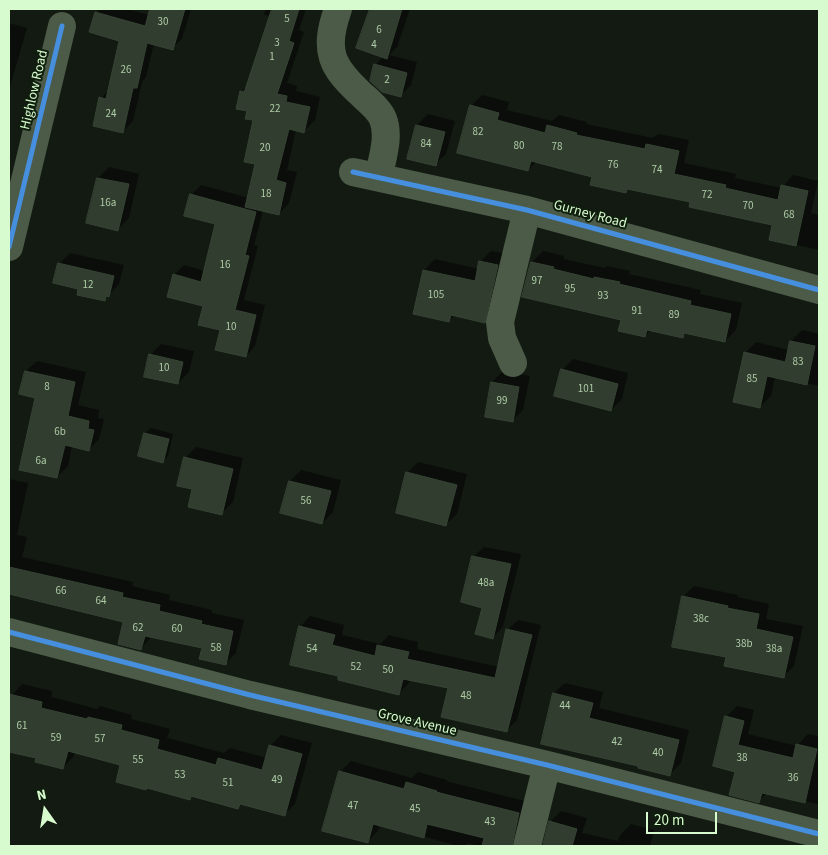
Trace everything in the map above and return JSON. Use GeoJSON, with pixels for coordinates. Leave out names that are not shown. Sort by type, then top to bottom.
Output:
{"type":"FeatureCollection","features":[{"type":"Feature","properties":{"kind":"street","name":"Gurney Road"},"geometry":{"type":"LineString","coordinates":[[338,9],[331,28],[330,50],[335,65],[347,82],[382,117],[386,132],[366,174],[527,210],[819,290]]}},
{"type":"Feature","properties":{"kind":"street","name":"Highlow Road"},"geometry":{"type":"LineString","coordinates":[[9,247],[62,26]]}},
{"type":"Feature","properties":{"kind":"street"},"geometry":{"type":"LineString","coordinates":[[513,363],[502,338],[500,322],[527,210]]}},
{"type":"Feature","properties":{"kind":"street","name":"Grove Avenue"},"geometry":{"type":"LineString","coordinates":[[9,632],[250,694],[546,765],[819,834]]}},
{"type":"Feature","properties":{"kind":"street"},"geometry":{"type":"LineString","coordinates":[[527,846],[546,765]]}},
{"type":"Feature","properties":{"kind":"building"},"geometry":{"type":"Polygon","coordinates":[[[150,9],[185,9],[173,50],[147,43],[137,88],[133,88],[123,133],[93,126],[99,97],[106,99],[119,41],[89,32],[95,12],[145,26],[150,9]]]}},
{"type":"Feature","properties":{"kind":"building"},"geometry":{"type":"Polygon","coordinates":[[[272,9],[299,9],[289,41],[294,43],[277,94],[287,96],[286,102],[310,107],[304,133],[289,129],[276,180],[286,183],[279,215],[245,207],[255,164],[244,162],[253,120],[245,119],[247,111],[236,109],[240,91],[244,92],[272,9]]]}},
{"type":"Feature","properties":{"kind":"building"},"geometry":{"type":"Polygon","coordinates":[[[370,9],[402,9],[387,59],[356,48],[370,9]]]}},
{"type":"Feature","properties":{"kind":"building"},"geometry":{"type":"Polygon","coordinates":[[[374,64],[407,73],[401,97],[382,92],[370,81],[374,64]]]}},
{"type":"Feature","properties":{"kind":"building"},"geometry":{"type":"Polygon","coordinates":[[[470,105],[499,113],[497,120],[545,133],[547,125],[577,133],[576,135],[645,149],[646,144],[679,151],[674,174],[726,185],[725,188],[778,200],[781,185],[808,191],[796,246],[769,240],[772,225],[689,207],[690,202],[627,189],[626,193],[590,185],[592,177],[531,161],[528,171],[457,153],[470,105]]]}},
{"type":"Feature","properties":{"kind":"building"},"geometry":{"type":"Polygon","coordinates":[[[416,125],[445,132],[436,166],[407,159],[416,125]]]}},
{"type":"Feature","properties":{"kind":"building"},"geometry":{"type":"Polygon","coordinates":[[[97,178],[129,184],[118,231],[86,223],[97,178]]]}},
{"type":"Feature","properties":{"kind":"building"},"geometry":{"type":"Polygon","coordinates":[[[190,194],[256,212],[245,255],[249,256],[235,310],[256,315],[246,357],[215,350],[220,330],[198,325],[203,306],[167,297],[173,274],[201,282],[215,224],[184,216],[190,194]]]}},
{"type":"Feature","properties":{"kind":"building"},"geometry":{"type":"Polygon","coordinates":[[[479,261],[498,265],[485,323],[451,315],[449,322],[413,314],[423,270],[475,281],[479,261]]]}},
{"type":"Feature","properties":{"kind":"building"},"geometry":{"type":"Polygon","coordinates":[[[531,262],[594,279],[594,277],[620,282],[619,284],[691,301],[690,305],[731,314],[725,342],[684,333],[683,338],[647,330],[645,337],[618,331],[621,320],[522,297],[531,262]]]}},
{"type":"Feature","properties":{"kind":"building"},"geometry":{"type":"Polygon","coordinates":[[[58,263],[114,276],[109,297],[106,296],[105,301],[77,295],[78,289],[53,283],[58,263]]]}},
{"type":"Feature","properties":{"kind":"building"},"geometry":{"type":"Polygon","coordinates":[[[790,341],[815,346],[807,385],[767,376],[760,408],[733,402],[744,352],[785,362],[790,341]]]}},
{"type":"Feature","properties":{"kind":"building"},"geometry":{"type":"Polygon","coordinates":[[[149,354],[183,362],[178,384],[144,377],[149,354]]]}},
{"type":"Feature","properties":{"kind":"building"},"geometry":{"type":"Polygon","coordinates":[[[561,369],[618,384],[611,411],[554,396],[561,369]]]}},
{"type":"Feature","properties":{"kind":"building"},"geometry":{"type":"Polygon","coordinates":[[[25,371],[75,382],[68,416],[89,421],[88,429],[94,430],[89,451],[65,445],[57,478],[19,470],[35,398],[19,394],[25,371]]]}},
{"type":"Feature","properties":{"kind":"building"},"geometry":{"type":"Polygon","coordinates":[[[491,382],[519,387],[513,422],[485,417],[491,382]]]}},
{"type":"Feature","properties":{"kind":"building"},"geometry":{"type":"Polygon","coordinates":[[[144,433],[169,439],[163,463],[138,456],[144,433]]]}},
{"type":"Feature","properties":{"kind":"building"},"geometry":{"type":"Polygon","coordinates":[[[184,457],[233,469],[222,515],[188,507],[192,489],[177,486],[184,457]]]}},
{"type":"Feature","properties":{"kind":"building"},"geometry":{"type":"Polygon","coordinates":[[[406,472],[457,485],[446,526],[396,513],[406,472]]]}},
{"type":"Feature","properties":{"kind":"building"},"geometry":{"type":"Polygon","coordinates":[[[289,481],[331,491],[322,524],[280,513],[289,481]]]}},
{"type":"Feature","properties":{"kind":"building"},"geometry":{"type":"Polygon","coordinates":[[[472,556],[511,564],[493,639],[475,634],[482,608],[461,602],[472,556]]]}},
{"type":"Feature","properties":{"kind":"building"},"geometry":{"type":"Polygon","coordinates":[[[9,567],[123,593],[122,597],[160,605],[159,611],[202,621],[201,624],[233,631],[226,665],[199,659],[202,648],[145,636],[141,650],[118,644],[123,622],[9,594],[9,567]]]}},
{"type":"Feature","properties":{"kind":"building"},"geometry":{"type":"Polygon","coordinates":[[[682,596],[759,614],[756,629],[793,637],[784,678],[724,666],[726,657],[672,647],[682,596]]]}},
{"type":"Feature","properties":{"kind":"building"},"geometry":{"type":"Polygon","coordinates":[[[299,626],[335,635],[332,645],[375,656],[377,645],[409,652],[407,659],[495,678],[506,629],[532,635],[507,732],[441,717],[448,688],[403,679],[399,695],[338,680],[338,676],[290,665],[299,626]]]}},
{"type":"Feature","properties":{"kind":"building"},"geometry":{"type":"Polygon","coordinates":[[[553,693],[593,703],[589,718],[679,740],[670,776],[638,768],[638,766],[541,744],[553,693]]]}},
{"type":"Feature","properties":{"kind":"building"},"geometry":{"type":"Polygon","coordinates":[[[9,694],[42,702],[41,708],[122,725],[121,730],[159,740],[157,749],[216,765],[218,758],[262,770],[269,745],[302,754],[285,816],[240,804],[238,809],[191,796],[190,800],[116,782],[120,765],[68,751],[63,769],[35,762],[36,758],[9,752],[9,694]]]}},
{"type":"Feature","properties":{"kind":"building"},"geometry":{"type":"Polygon","coordinates":[[[725,716],[744,721],[738,745],[793,758],[796,744],[817,749],[805,803],[762,793],[759,803],[729,795],[735,772],[713,766],[725,716]]]}},
{"type":"Feature","properties":{"kind":"building"},"geometry":{"type":"Polygon","coordinates":[[[339,771],[404,789],[406,782],[436,792],[519,813],[512,846],[482,846],[484,838],[427,824],[424,838],[373,824],[368,843],[322,831],[339,771]]]}},
{"type":"Feature","properties":{"kind":"building"},"geometry":{"type":"Polygon","coordinates":[[[549,821],[577,829],[572,846],[543,846],[549,821]]]}},
{"type":"Feature","properties":{"kind":"cycle path"},"geometry":{"type":"LineString","coordinates":[[9,247],[62,26]]}},
{"type":"Feature","properties":{"kind":"cycle path"},"geometry":{"type":"LineString","coordinates":[[353,172],[527,210],[819,290]]}},
{"type":"Feature","properties":{"kind":"cycle path"},"geometry":{"type":"LineString","coordinates":[[9,632],[250,695],[547,765],[819,834]]}}]}
